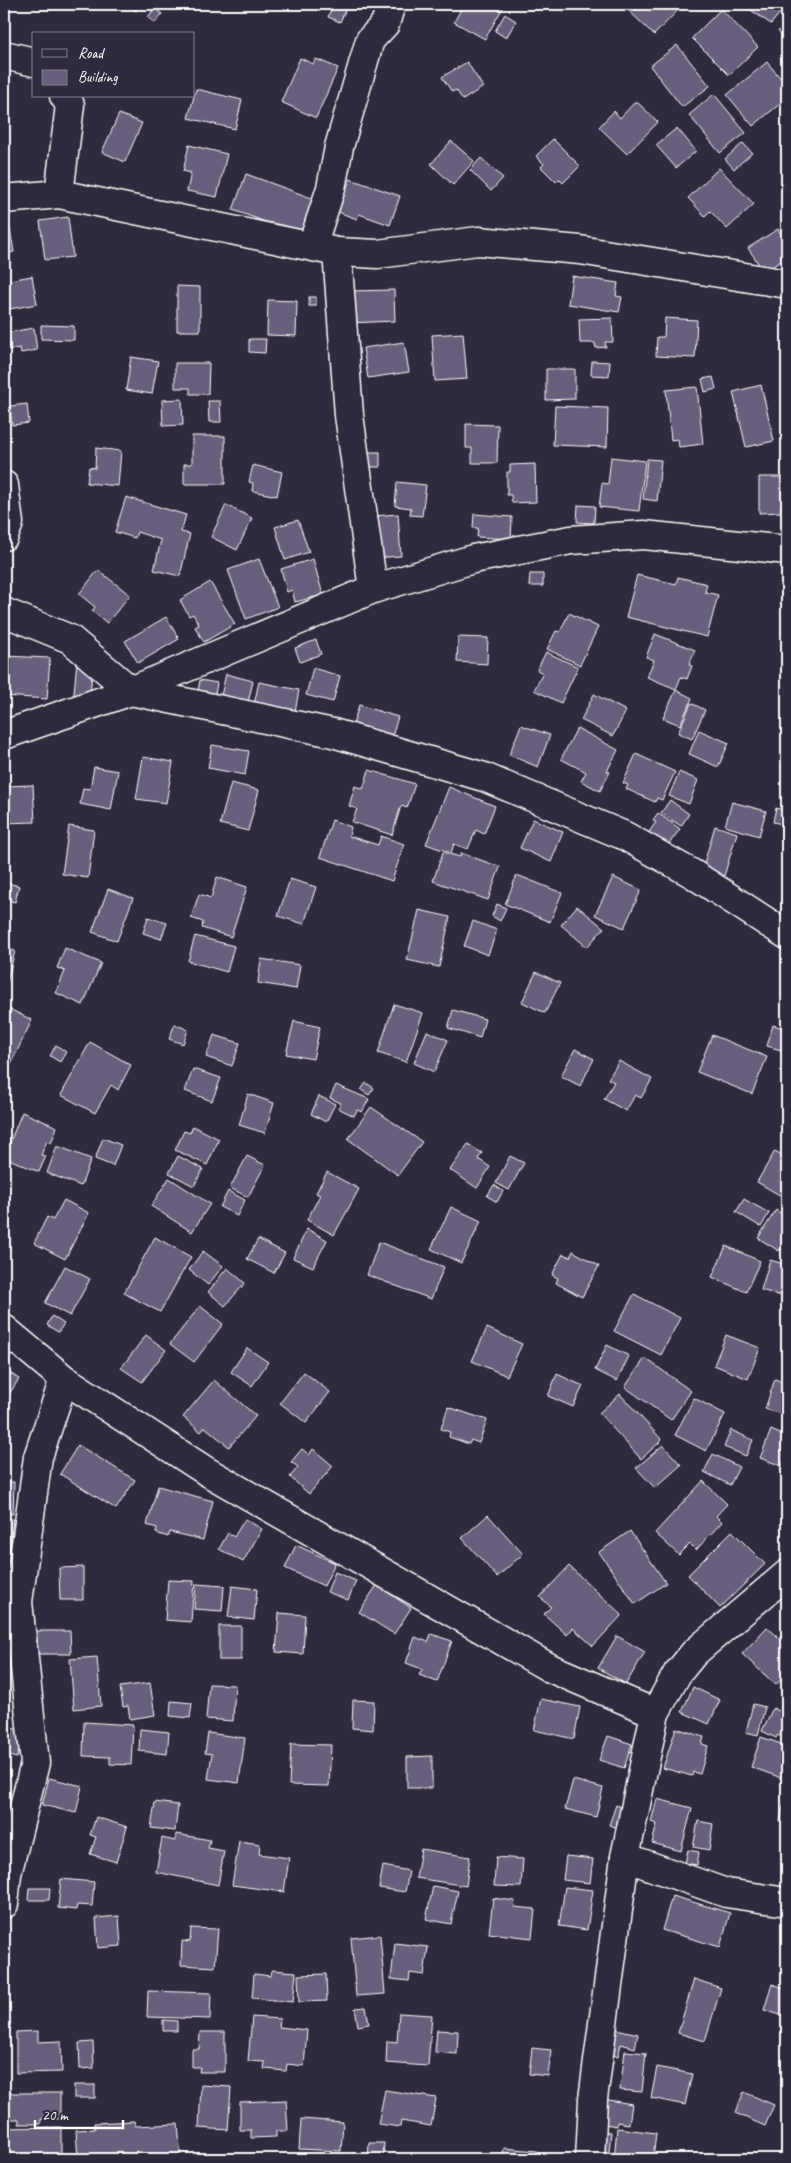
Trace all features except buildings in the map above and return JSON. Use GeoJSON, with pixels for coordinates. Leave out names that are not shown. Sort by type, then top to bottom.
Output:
{"type":"FeatureCollection","features":[{"type":"Feature","properties":{"kind":"street"},"geometry":{"type":"LineString","coordinates":[[373,589],[324,249],[331,188],[339,147],[370,40],[385,24],[391,4]]}},
{"type":"Feature","properties":{"kind":"street"},"geometry":{"type":"LineString","coordinates":[[4,55],[32,62]]}},
{"type":"Feature","properties":{"kind":"street"},"geometry":{"type":"LineString","coordinates":[[59,194],[70,105],[65,98]]}},
{"type":"Feature","properties":{"kind":"street"},"geometry":{"type":"LineString","coordinates":[[4,199],[59,194],[324,249],[378,254],[478,240],[580,250],[787,284]]}},
{"type":"Feature","properties":{"kind":"street"},"geometry":{"type":"LineString","coordinates":[[4,485],[9,523],[4,536]]}},
{"type":"Feature","properties":{"kind":"street"},"geometry":{"type":"LineString","coordinates":[[4,735],[131,691],[373,589],[473,559],[570,540],[644,535],[787,550]]}},
{"type":"Feature","properties":{"kind":"street"},"geometry":{"type":"LineString","coordinates":[[4,612],[70,639],[131,691],[333,733],[484,777],[625,836],[693,874],[787,935]]}},
{"type":"Feature","properties":{"kind":"street"},"geometry":{"type":"LineString","coordinates":[[4,1329],[64,1380],[206,1471],[550,1668],[655,1713]]}},
{"type":"Feature","properties":{"kind":"street"},"geometry":{"type":"LineString","coordinates":[[4,1904],[7,1874],[35,1763],[18,1602],[38,1457],[64,1380]]}},
{"type":"Feature","properties":{"kind":"street"},"geometry":{"type":"LineString","coordinates":[[590,2159],[593,2099],[625,1857],[655,1713],[677,1674],[694,1653],[787,1574]]}},
{"type":"Feature","properties":{"kind":"street"},"geometry":{"type":"LineString","coordinates":[[625,1857],[726,1893],[787,1902]]}}]}
